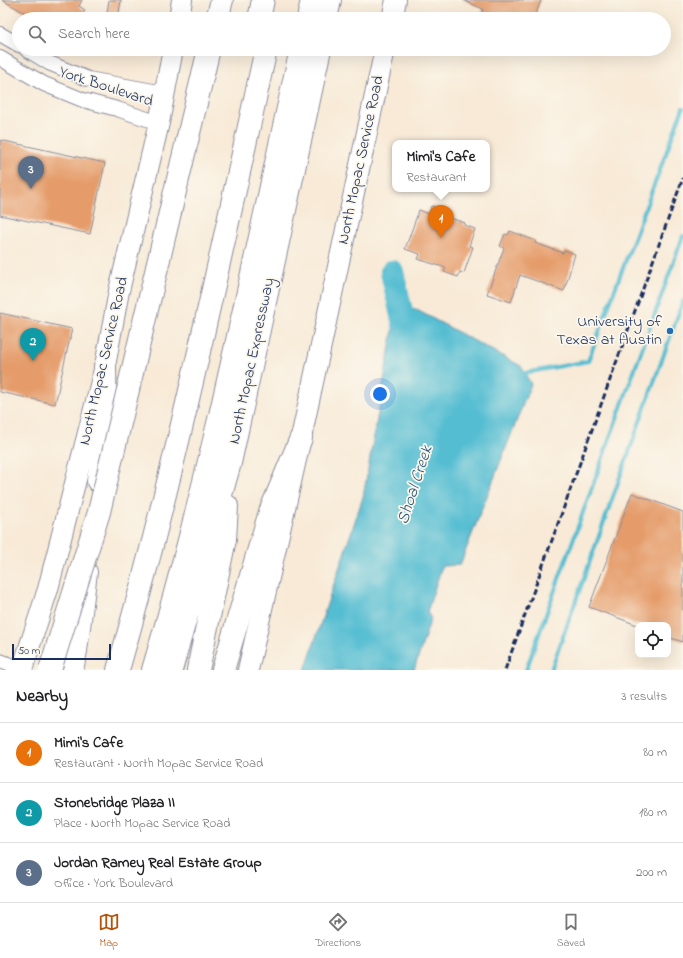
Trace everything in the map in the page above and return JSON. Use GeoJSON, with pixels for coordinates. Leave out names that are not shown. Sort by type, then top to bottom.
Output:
{"type":"FeatureCollection","features":[{"type":"Feature","properties":{"kind":"highway"},"geometry":{"type":"LineString","coordinates":[[209,12],[211,0]]}},
{"type":"Feature","properties":{"kind":"highway"},"geometry":{"type":"LineString","coordinates":[[219,12],[222,0]]}},
{"type":"Feature","properties":{"kind":"highway"},"geometry":{"type":"LineString","coordinates":[[260,12],[263,0]]}},
{"type":"Feature","properties":{"kind":"highway"},"geometry":{"type":"LineString","coordinates":[[274,12],[277,0]]}},
{"type":"Feature","properties":{"kind":"highway"},"geometry":{"type":"LineString","coordinates":[[309,12],[312,0]]}},
{"type":"Feature","properties":{"kind":"highway"},"geometry":{"type":"LineString","coordinates":[[327,12],[330,0]]}},
{"type":"Feature","properties":{"kind":"highway"},"geometry":{"type":"LineString","coordinates":[[198,92],[203,56]]}},
{"type":"Feature","properties":{"kind":"highway"},"geometry":{"type":"LineString","coordinates":[[50,670],[99,512],[207,56]]}},
{"type":"Feature","properties":{"kind":"highway"},"geometry":{"type":"LineString","coordinates":[[104,670],[153,489],[250,56]]}},
{"type":"Feature","properties":{"kind":"highway"},"geometry":{"type":"LineString","coordinates":[[118,670],[154,543],[182,425],[264,56]]}},
{"type":"Feature","properties":{"kind":"highway"},"geometry":{"type":"LineString","coordinates":[[153,670],[185,557],[212,446],[299,56]]}},
{"type":"Feature","properties":{"kind":"highway","name":"North Mopac Expressway"},"geometry":{"type":"LineString","coordinates":[[171,670],[230,463],[318,56]]}},
{"type":"Feature","properties":{"kind":"highway"},"geometry":{"type":"LineString","coordinates":[[72,670],[76,651],[106,425],[105,366]]}},
{"type":"Feature","properties":{"kind":"highway"},"geometry":{"type":"LineString","coordinates":[[223,670],[270,512],[301,438]]}},
{"type":"Feature","properties":{"kind":"highway"},"geometry":{"type":"LineString","coordinates":[[198,670],[225,539],[230,463]]}},
{"type":"Feature","properties":{"kind":"main road"},"geometry":{"type":"LineString","coordinates":[[180,12],[182,0]]}},
{"type":"Feature","properties":{"kind":"main road"},"geometry":{"type":"LineString","coordinates":[[393,12],[396,0]]}},
{"type":"Feature","properties":{"kind":"main road","name":"North Mopac Service Road"},"geometry":{"type":"LineString","coordinates":[[22,670],[48,589],[105,366],[119,291],[159,123],[172,56]]}},
{"type":"Feature","properties":{"kind":"main road","name":"North Mopac Service Road"},"geometry":{"type":"LineString","coordinates":[[248,670],[301,438],[384,56]]}},
{"type":"Feature","properties":{"kind":"street"},"geometry":{"type":"LineString","coordinates":[[0,34],[12,41]]}},
{"type":"Feature","properties":{"kind":"street","name":"York Boulevard"},"geometry":{"type":"LineString","coordinates":[[38,56],[49,63],[88,79],[164,93]]}},
{"type":"Feature","properties":{"kind":"street","name":"York Boulevard"},"geometry":{"type":"LineString","coordinates":[[0,58],[44,84],[83,100],[117,109],[159,123]]}},
{"type":"Feature","properties":{"kind":"street"},"geometry":{"type":"LineString","coordinates":[[0,661],[22,670]]}},
{"type":"Feature","properties":{"kind":"water"},"geometry":{"type":"Polygon","coordinates":[[[415,309],[521,366],[531,384],[460,565],[442,566],[427,612],[431,618],[414,670],[305,670],[363,497],[395,318],[415,309]]]}},
{"type":"Feature","properties":{"kind":"building"},"geometry":{"type":"Polygon","coordinates":[[[2,0],[82,0],[79,6],[85,10],[84,12],[23,12],[2,0]]]}},
{"type":"Feature","properties":{"kind":"building"},"geometry":{"type":"Polygon","coordinates":[[[109,0],[121,0],[119,12],[107,12],[109,0]]]}},
{"type":"Feature","properties":{"kind":"building"},"geometry":{"type":"Polygon","coordinates":[[[463,0],[541,0],[537,12],[482,12],[483,9],[463,0]]]}},
{"type":"Feature","properties":{"kind":"building"},"geometry":{"type":"Polygon","coordinates":[[[0,140],[105,163],[90,234],[0,215],[0,140]]]}},
{"type":"Feature","properties":{"kind":"building"},"geometry":{"type":"Polygon","coordinates":[[[431,206],[446,211],[444,216],[465,223],[464,225],[475,229],[469,246],[473,247],[464,273],[460,272],[458,277],[444,272],[446,268],[418,259],[420,254],[405,249],[419,210],[429,214],[431,206]]]}},
{"type":"Feature","properties":{"kind":"building"},"geometry":{"type":"Polygon","coordinates":[[[510,231],[536,241],[535,243],[563,253],[565,250],[575,254],[564,291],[520,275],[511,302],[487,294],[504,248],[500,246],[505,234],[508,235],[510,231]]]}},
{"type":"Feature","properties":{"kind":"building"},"geometry":{"type":"Polygon","coordinates":[[[0,313],[72,329],[55,404],[0,392],[0,313]]]}},
{"type":"Feature","properties":{"kind":"building"},"geometry":{"type":"Polygon","coordinates":[[[632,493],[683,512],[683,642],[671,638],[671,622],[635,622],[635,624],[589,607],[632,493]]]}},
{"type":"Feature","properties":{"kind":"waterway"},"geometry":{"type":"LineString","coordinates":[[521,376],[525,373],[588,361],[683,108]]}},
{"type":"Feature","properties":{"kind":"waterway"},"geometry":{"type":"LineString","coordinates":[[526,670],[683,236]]}},
{"type":"Feature","properties":{"kind":"waterway","name":"Shoal Creek"},"geometry":{"type":"LineString","coordinates":[[392,272],[409,346]]}},
{"type":"Feature","properties":{"kind":"waterway"},"geometry":{"type":"LineString","coordinates":[[551,670],[683,301]]}},
{"type":"Feature","properties":{"kind":"railway"},"geometry":{"type":"LineString","coordinates":[[505,670],[683,178]]}},
{"type":"Feature","properties":{"kind":"place","name":"Jordan Ramey Real Estate Group"},"geometry":{"type":"Point","coordinates":[31,189]}},
{"type":"Feature","properties":{"kind":"place","name":"Mimi's Cafe"},"geometry":{"type":"Point","coordinates":[441,238]}},
{"type":"Feature","properties":{"kind":"place","name":"University of Texas at Austin"},"geometry":{"type":"Point","coordinates":[670,331]}},
{"type":"Feature","properties":{"kind":"place","name":"Stonebridge Plaza II"},"geometry":{"type":"Point","coordinates":[33,361]}}]}
